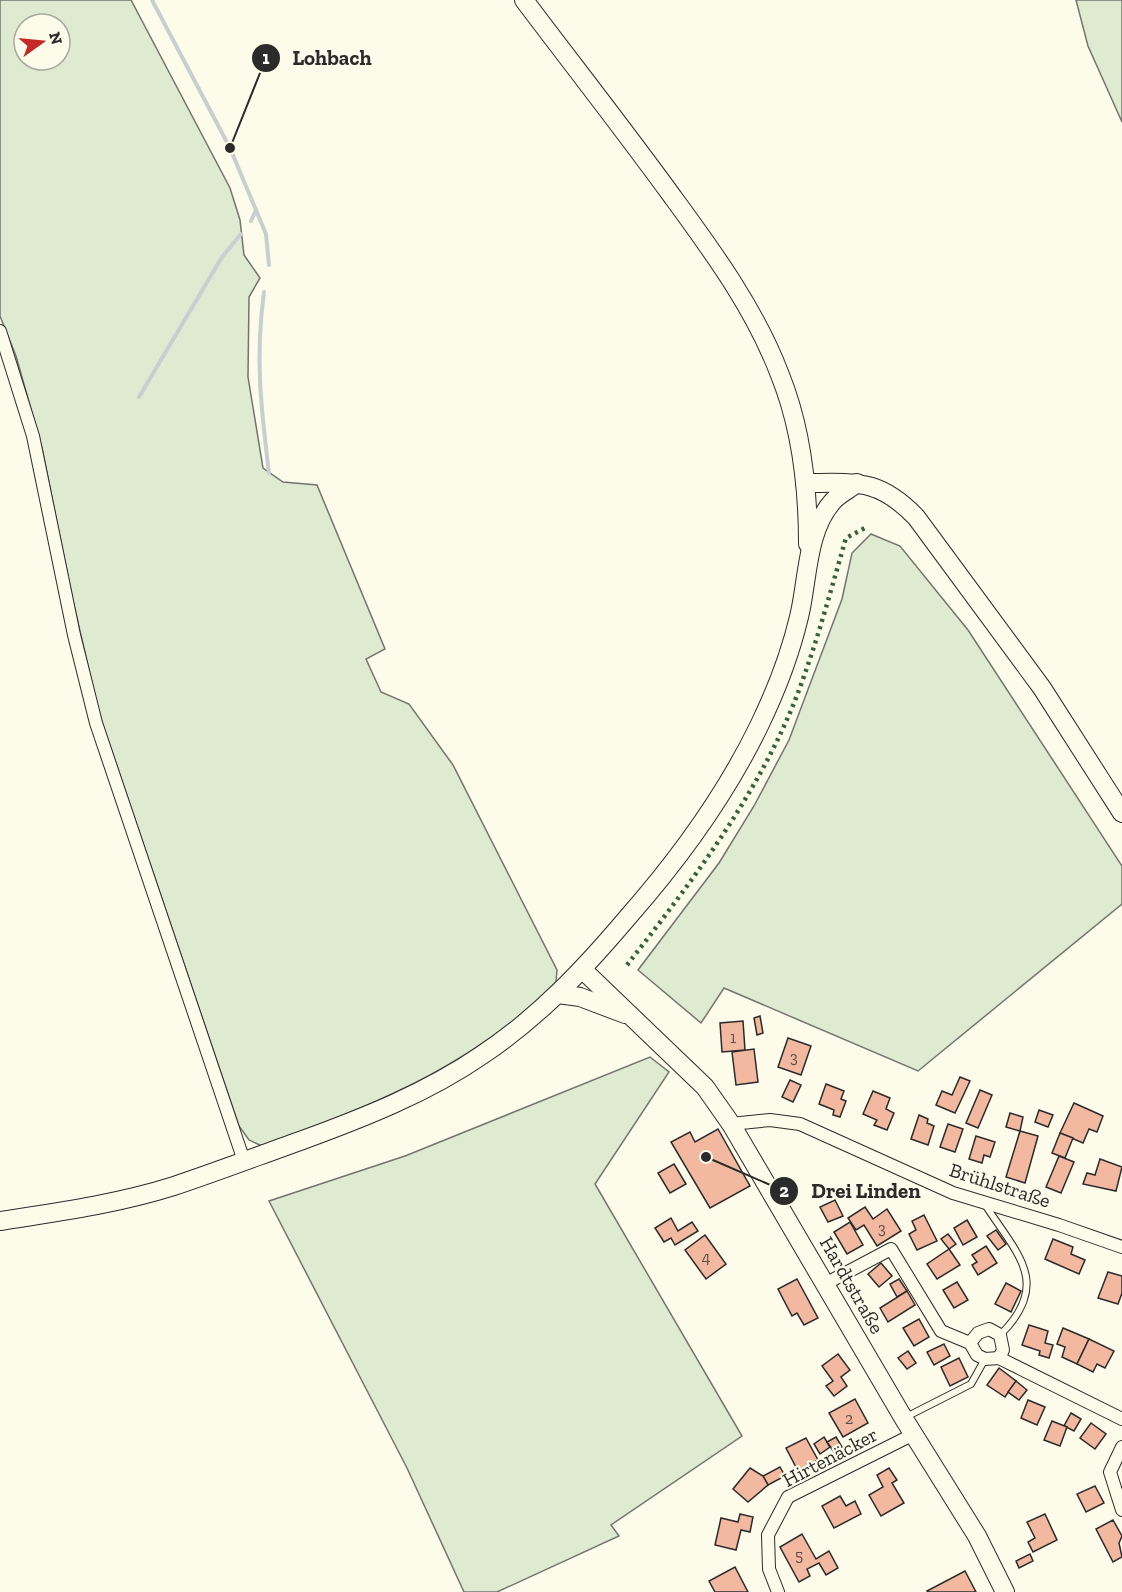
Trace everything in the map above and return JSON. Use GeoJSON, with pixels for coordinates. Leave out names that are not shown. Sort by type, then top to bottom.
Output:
{"type":"FeatureCollection","features":[{"type":"Feature","properties":{"kind":"main road"},"geometry":{"type":"LineString","coordinates":[[524,0],[704,239],[747,306],[780,374],[796,426],[805,483],[808,561]]}},
{"type":"Feature","properties":{"kind":"main road"},"geometry":{"type":"LineString","coordinates":[[805,483],[857,483],[877,488],[897,498],[916,517],[1042,688],[1122,813]]}},
{"type":"Feature","properties":{"kind":"main road"},"geometry":{"type":"LineString","coordinates":[[0,1221],[90,1207],[171,1187],[335,1128],[425,1089],[481,1056],[534,1017],[584,970],[675,864],[722,794],[784,669],[799,615],[808,561],[820,522],[833,501],[857,483]]}},
{"type":"Feature","properties":{"kind":"main road","name":"Hardtstraße"},"geometry":{"type":"LineString","coordinates":[[584,970],[705,1087],[731,1124],[909,1426],[977,1536],[1005,1592]]}},
{"type":"Feature","properties":{"kind":"main road"},"geometry":{"type":"LineString","coordinates":[[558,994],[580,997],[632,1016]]}},
{"type":"Feature","properties":{"kind":"street"},"geometry":{"type":"LineString","coordinates":[[0,331],[33,436],[74,635],[96,723],[244,1161]]}},
{"type":"Feature","properties":{"kind":"street","name":"Brühlstraße"},"geometry":{"type":"LineString","coordinates":[[731,1124],[770,1120],[800,1124],[953,1193],[1122,1247]]}},
{"type":"Feature","properties":{"kind":"street"},"geometry":{"type":"LineString","coordinates":[[825,1284],[891,1249],[941,1330],[970,1343],[977,1355],[985,1359],[999,1358],[1122,1419]]}},
{"type":"Feature","properties":{"kind":"street"},"geometry":{"type":"LineString","coordinates":[[970,1343],[978,1333],[989,1329],[1000,1335],[1003,1350],[999,1358]]}},
{"type":"Feature","properties":{"kind":"street","name":"Hirtenäcker"},"geometry":{"type":"LineString","coordinates":[[778,1592],[769,1569],[768,1535],[788,1497],[909,1426]]}},
{"type":"Feature","properties":{"kind":"street"},"geometry":{"type":"LineString","coordinates":[[1122,1447],[1110,1472],[1122,1510]]}},
{"type":"Feature","properties":{"kind":"lane"},"geometry":{"type":"LineString","coordinates":[[984,1203],[1023,1265],[1029,1280],[1016,1320],[1000,1335]]}},
{"type":"Feature","properties":{"kind":"lane"},"geometry":{"type":"LineString","coordinates":[[909,1426],[971,1384],[985,1359]]}},
{"type":"Feature","properties":{"kind":"green space"},"geometry":{"type":"Polygon","coordinates":[[[0,0],[131,0],[230,188],[240,220],[244,255],[260,278],[249,297],[248,377],[263,468],[283,482],[317,485],[385,649],[366,659],[381,692],[409,704],[453,765],[557,970],[556,982],[524,1012],[491,1038],[420,1080],[344,1115],[264,1147],[249,1140],[239,1126],[99,713],[73,601],[42,448],[16,356],[0,316],[0,0]]]}},
{"type":"Feature","properties":{"kind":"green space"},"geometry":{"type":"Polygon","coordinates":[[[1076,0],[1122,0],[1122,122],[1088,46],[1076,0]]]}},
{"type":"Feature","properties":{"kind":"green space"},"geometry":{"type":"Polygon","coordinates":[[[871,534],[900,546],[968,630],[1122,866],[1122,904],[918,1071],[724,988],[701,1023],[638,970],[719,863],[754,806],[789,740],[842,599],[852,553],[871,534]]]}},
{"type":"Feature","properties":{"kind":"green space"},"geometry":{"type":"Polygon","coordinates":[[[650,1057],[669,1072],[595,1184],[742,1436],[611,1525],[619,1536],[497,1592],[464,1592],[407,1468],[269,1201],[405,1156],[650,1057]]]}},
{"type":"Feature","properties":{"kind":"building"},"geometry":{"type":"Polygon","coordinates":[[[760,1016],[763,1033],[757,1035],[754,1018],[760,1016]]]}},
{"type":"Feature","properties":{"kind":"building"},"geometry":{"type":"Polygon","coordinates":[[[743,1021],[745,1050],[722,1052],[720,1023],[743,1021]]]}},
{"type":"Feature","properties":{"kind":"building"},"geometry":{"type":"Polygon","coordinates":[[[788,1038],[811,1046],[801,1075],[778,1067],[788,1038]]]}},
{"type":"Feature","properties":{"kind":"building"},"geometry":{"type":"Polygon","coordinates":[[[754,1049],[758,1082],[736,1085],[732,1052],[754,1049]]]}},
{"type":"Feature","properties":{"kind":"building"},"geometry":{"type":"Polygon","coordinates":[[[960,1077],[970,1081],[955,1113],[936,1105],[942,1091],[952,1095],[960,1077]]]}},
{"type":"Feature","properties":{"kind":"building"},"geometry":{"type":"Polygon","coordinates":[[[790,1080],[801,1085],[793,1102],[782,1097],[790,1080]]]}},
{"type":"Feature","properties":{"kind":"building"},"geometry":{"type":"Polygon","coordinates":[[[826,1084],[844,1091],[841,1099],[846,1101],[840,1117],[833,1115],[834,1110],[819,1104],[826,1084]]]}},
{"type":"Feature","properties":{"kind":"building"},"geometry":{"type":"Polygon","coordinates":[[[980,1090],[992,1095],[978,1128],[966,1123],[980,1090]]]}},
{"type":"Feature","properties":{"kind":"building"},"geometry":{"type":"Polygon","coordinates":[[[873,1091],[890,1098],[886,1109],[894,1113],[887,1130],[874,1125],[877,1120],[863,1114],[873,1091]]]}},
{"type":"Feature","properties":{"kind":"building"},"geometry":{"type":"Polygon","coordinates":[[[1074,1103],[1103,1116],[1097,1132],[1089,1129],[1083,1143],[1060,1133],[1074,1103]]]}},
{"type":"Feature","properties":{"kind":"building"},"geometry":{"type":"Polygon","coordinates":[[[1039,1110],[1053,1115],[1048,1127],[1035,1122],[1039,1110]]]}},
{"type":"Feature","properties":{"kind":"building"},"geometry":{"type":"Polygon","coordinates":[[[1010,1113],[1023,1117],[1020,1131],[1006,1127],[1010,1113]]]}},
{"type":"Feature","properties":{"kind":"building"},"geometry":{"type":"Polygon","coordinates":[[[919,1115],[928,1119],[927,1123],[934,1126],[928,1145],[911,1139],[919,1115]]]}},
{"type":"Feature","properties":{"kind":"building"},"geometry":{"type":"Polygon","coordinates":[[[948,1124],[963,1129],[955,1152],[940,1147],[948,1124]]]}},
{"type":"Feature","properties":{"kind":"building"},"geometry":{"type":"Polygon","coordinates":[[[718,1129],[750,1186],[710,1208],[671,1142],[690,1132],[695,1142],[718,1129]]]}},
{"type":"Feature","properties":{"kind":"building"},"geometry":{"type":"Polygon","coordinates":[[[1020,1131],[1038,1136],[1025,1183],[1006,1177],[1020,1131]]]}},
{"type":"Feature","properties":{"kind":"building"},"geometry":{"type":"Polygon","coordinates":[[[1060,1133],[1073,1138],[1065,1158],[1052,1153],[1060,1133]]]}},
{"type":"Feature","properties":{"kind":"building"},"geometry":{"type":"Polygon","coordinates":[[[976,1136],[995,1142],[990,1157],[984,1155],[982,1163],[969,1159],[976,1136]]]}},
{"type":"Feature","properties":{"kind":"building"},"geometry":{"type":"Polygon","coordinates":[[[1059,1156],[1074,1162],[1061,1193],[1046,1187],[1059,1156]]]}},
{"type":"Feature","properties":{"kind":"building"},"geometry":{"type":"Polygon","coordinates":[[[1100,1159],[1122,1167],[1116,1191],[1083,1184],[1087,1173],[1095,1175],[1100,1159]]]}},
{"type":"Feature","properties":{"kind":"building"},"geometry":{"type":"Polygon","coordinates":[[[674,1164],[686,1184],[670,1193],[658,1173],[674,1164]]]}},
{"type":"Feature","properties":{"kind":"building"},"geometry":{"type":"Polygon","coordinates":[[[835,1200],[843,1216],[828,1222],[820,1207],[835,1200]]]}},
{"type":"Feature","properties":{"kind":"building"},"geometry":{"type":"Polygon","coordinates":[[[865,1207],[873,1219],[887,1209],[901,1231],[877,1246],[864,1225],[856,1230],[848,1218],[865,1207]]]}},
{"type":"Feature","properties":{"kind":"building"},"geometry":{"type":"Polygon","coordinates":[[[924,1215],[937,1241],[917,1250],[909,1234],[916,1230],[912,1221],[924,1215]]]}},
{"type":"Feature","properties":{"kind":"building"},"geometry":{"type":"Polygon","coordinates":[[[671,1218],[678,1231],[692,1222],[698,1231],[675,1245],[671,1238],[664,1242],[655,1228],[671,1218]]]}},
{"type":"Feature","properties":{"kind":"building"},"geometry":{"type":"Polygon","coordinates":[[[967,1220],[977,1237],[963,1245],[954,1228],[967,1220]]]}},
{"type":"Feature","properties":{"kind":"building"},"geometry":{"type":"Polygon","coordinates":[[[850,1222],[863,1245],[847,1254],[834,1232],[850,1222]]]}},
{"type":"Feature","properties":{"kind":"building"},"geometry":{"type":"Polygon","coordinates":[[[996,1230],[1006,1244],[998,1250],[987,1236],[996,1230]]]}},
{"type":"Feature","properties":{"kind":"building"},"geometry":{"type":"Polygon","coordinates":[[[948,1234],[956,1244],[949,1249],[941,1239],[948,1234]]]}},
{"type":"Feature","properties":{"kind":"building"},"geometry":{"type":"Polygon","coordinates":[[[705,1235],[726,1264],[706,1279],[685,1250],[705,1235]]]}},
{"type":"Feature","properties":{"kind":"building"},"geometry":{"type":"Polygon","coordinates":[[[1053,1239],[1073,1247],[1071,1254],[1085,1260],[1079,1274],[1045,1259],[1053,1239]]]}},
{"type":"Feature","properties":{"kind":"building"},"geometry":{"type":"Polygon","coordinates":[[[986,1246],[997,1263],[978,1275],[972,1265],[977,1262],[972,1255],[986,1246]]]}},
{"type":"Feature","properties":{"kind":"building"},"geometry":{"type":"Polygon","coordinates":[[[949,1249],[960,1265],[937,1279],[927,1264],[949,1249]]]}},
{"type":"Feature","properties":{"kind":"building"},"geometry":{"type":"Polygon","coordinates":[[[881,1263],[892,1276],[879,1287],[868,1274],[881,1263]]]}},
{"type":"Feature","properties":{"kind":"building"},"geometry":{"type":"Polygon","coordinates":[[[1108,1272],[1122,1276],[1122,1293],[1118,1304],[1098,1298],[1108,1272]]]}},
{"type":"Feature","properties":{"kind":"building"},"geometry":{"type":"Polygon","coordinates":[[[797,1279],[818,1318],[804,1325],[797,1313],[792,1316],[778,1289],[797,1279]]]}},
{"type":"Feature","properties":{"kind":"building"},"geometry":{"type":"Polygon","coordinates":[[[899,1279],[907,1291],[897,1297],[890,1284],[899,1279]]]}},
{"type":"Feature","properties":{"kind":"building"},"geometry":{"type":"Polygon","coordinates":[[[957,1282],[968,1300],[954,1308],[943,1290],[957,1282]]]}},
{"type":"Feature","properties":{"kind":"building"},"geometry":{"type":"Polygon","coordinates":[[[1006,1283],[1021,1291],[1011,1312],[995,1304],[1006,1283]]]}},
{"type":"Feature","properties":{"kind":"building"},"geometry":{"type":"Polygon","coordinates":[[[907,1291],[915,1305],[888,1322],[880,1308],[907,1291]]]}},
{"type":"Feature","properties":{"kind":"building"},"geometry":{"type":"Polygon","coordinates":[[[919,1319],[929,1337],[914,1346],[903,1328],[919,1319]]]}},
{"type":"Feature","properties":{"kind":"building"},"geometry":{"type":"Polygon","coordinates":[[[1029,1325],[1048,1331],[1045,1343],[1053,1345],[1049,1358],[1039,1355],[1040,1351],[1022,1345],[1029,1325]]]}},
{"type":"Feature","properties":{"kind":"building"},"geometry":{"type":"Polygon","coordinates":[[[1063,1328],[1089,1339],[1077,1364],[1062,1357],[1065,1347],[1057,1344],[1063,1328]]]}},
{"type":"Feature","properties":{"kind":"building"},"geometry":{"type":"Polygon","coordinates":[[[1089,1339],[1114,1351],[1105,1368],[1097,1364],[1093,1372],[1077,1364],[1089,1339]]]}},
{"type":"Feature","properties":{"kind":"building"},"geometry":{"type":"Polygon","coordinates":[[[944,1344],[950,1356],[934,1365],[927,1352],[944,1344]]]}},
{"type":"Feature","properties":{"kind":"building"},"geometry":{"type":"Polygon","coordinates":[[[908,1351],[916,1363],[907,1369],[898,1358],[908,1351]]]}},
{"type":"Feature","properties":{"kind":"building"},"geometry":{"type":"Polygon","coordinates":[[[838,1354],[850,1370],[841,1377],[847,1386],[834,1396],[826,1386],[833,1381],[822,1366],[838,1354]]]}},
{"type":"Feature","properties":{"kind":"building"},"geometry":{"type":"Polygon","coordinates":[[[959,1358],[968,1377],[950,1386],[941,1367],[959,1358]]]}},
{"type":"Feature","properties":{"kind":"building"},"geometry":{"type":"Polygon","coordinates":[[[999,1368],[1016,1381],[1005,1397],[987,1385],[999,1368]]]}},
{"type":"Feature","properties":{"kind":"building"},"geometry":{"type":"Polygon","coordinates":[[[1016,1381],[1027,1390],[1019,1400],[1008,1392],[1016,1381]]]}},
{"type":"Feature","properties":{"kind":"building"},"geometry":{"type":"Polygon","coordinates":[[[855,1399],[868,1423],[843,1437],[829,1413],[855,1399]]]}},
{"type":"Feature","properties":{"kind":"building"},"geometry":{"type":"Polygon","coordinates":[[[1028,1400],[1045,1407],[1037,1425],[1021,1418],[1028,1400]]]}},
{"type":"Feature","properties":{"kind":"building"},"geometry":{"type":"Polygon","coordinates":[[[1071,1413],[1081,1419],[1074,1431],[1064,1426],[1071,1413]]]}},
{"type":"Feature","properties":{"kind":"building"},"geometry":{"type":"Polygon","coordinates":[[[1052,1421],[1067,1427],[1060,1446],[1044,1440],[1052,1421]]]}},
{"type":"Feature","properties":{"kind":"building"},"geometry":{"type":"Polygon","coordinates":[[[1091,1423],[1106,1434],[1095,1449],[1080,1438],[1091,1423]]]}},
{"type":"Feature","properties":{"kind":"building"},"geometry":{"type":"Polygon","coordinates":[[[824,1437],[830,1447],[820,1454],[814,1444],[824,1437]]]}},
{"type":"Feature","properties":{"kind":"building"},"geometry":{"type":"Polygon","coordinates":[[[836,1437],[842,1447],[834,1452],[827,1442],[836,1437]]]}},
{"type":"Feature","properties":{"kind":"building"},"geometry":{"type":"Polygon","coordinates":[[[806,1438],[818,1460],[798,1471],[786,1448],[806,1438]]]}},
{"type":"Feature","properties":{"kind":"building"},"geometry":{"type":"Polygon","coordinates":[[[780,1467],[785,1476],[768,1485],[763,1476],[780,1467]]]}},
{"type":"Feature","properties":{"kind":"building"},"geometry":{"type":"Polygon","coordinates":[[[750,1468],[763,1476],[768,1485],[748,1502],[733,1489],[750,1468]]]}},
{"type":"Feature","properties":{"kind":"building"},"geometry":{"type":"Polygon","coordinates":[[[889,1468],[897,1480],[892,1483],[904,1503],[881,1516],[869,1495],[883,1487],[877,1475],[889,1468]]]}},
{"type":"Feature","properties":{"kind":"building"},"geometry":{"type":"Polygon","coordinates":[[[1095,1486],[1104,1503],[1086,1512],[1077,1494],[1095,1486]]]}},
{"type":"Feature","properties":{"kind":"building"},"geometry":{"type":"Polygon","coordinates":[[[840,1496],[846,1506],[855,1501],[861,1514],[834,1528],[822,1506],[840,1496]]]}},
{"type":"Feature","properties":{"kind":"building"},"geometry":{"type":"Polygon","coordinates":[[[740,1514],[753,1517],[750,1532],[741,1530],[736,1550],[715,1545],[721,1518],[738,1522],[740,1514]]]}},
{"type":"Feature","properties":{"kind":"building"},"geometry":{"type":"Polygon","coordinates":[[[1045,1514],[1057,1540],[1033,1552],[1028,1542],[1035,1538],[1027,1522],[1045,1514]]]}},
{"type":"Feature","properties":{"kind":"building"},"geometry":{"type":"Polygon","coordinates":[[[1113,1520],[1122,1536],[1119,1543],[1122,1557],[1113,1562],[1096,1529],[1113,1520]]]}},
{"type":"Feature","properties":{"kind":"building"},"geometry":{"type":"Polygon","coordinates":[[[802,1534],[816,1559],[829,1551],[838,1568],[826,1575],[819,1563],[807,1569],[810,1576],[799,1582],[780,1547],[802,1534]]]}},
{"type":"Feature","properties":{"kind":"building"},"geometry":{"type":"Polygon","coordinates":[[[1030,1554],[1033,1561],[1019,1568],[1016,1561],[1030,1554]]]}},
{"type":"Feature","properties":{"kind":"building"},"geometry":{"type":"Polygon","coordinates":[[[735,1567],[748,1592],[715,1592],[709,1581],[735,1567]]]}},
{"type":"Feature","properties":{"kind":"building"},"geometry":{"type":"Polygon","coordinates":[[[965,1571],[976,1592],[927,1591],[965,1571]]]}},
{"type":"Feature","properties":{"kind":"waterway"},"geometry":{"type":"LineString","coordinates":[[152,0],[230,148],[266,234],[269,265]]}},
{"type":"Feature","properties":{"kind":"waterway"},"geometry":{"type":"LineString","coordinates":[[251,221],[256,210]]}},
{"type":"Feature","properties":{"kind":"waterway"},"geometry":{"type":"LineString","coordinates":[[139,397],[222,257],[241,234]]}},
{"type":"Feature","properties":{"kind":"waterway"},"geometry":{"type":"LineString","coordinates":[[264,292],[260,361],[269,473]]}},
{"type":"Feature","properties":{"kind":"hedge"},"geometry":{"type":"LineString","coordinates":[[627,965],[720,840],[760,773],[802,683],[846,538],[865,528]]}},
{"type":"Feature","properties":{"kind":"place","name":"Lohbach"},"geometry":{"type":"Point","coordinates":[230,148]}},
{"type":"Feature","properties":{"kind":"place","name":"Drei Linden"},"geometry":{"type":"Point","coordinates":[706,1157]}}]}
